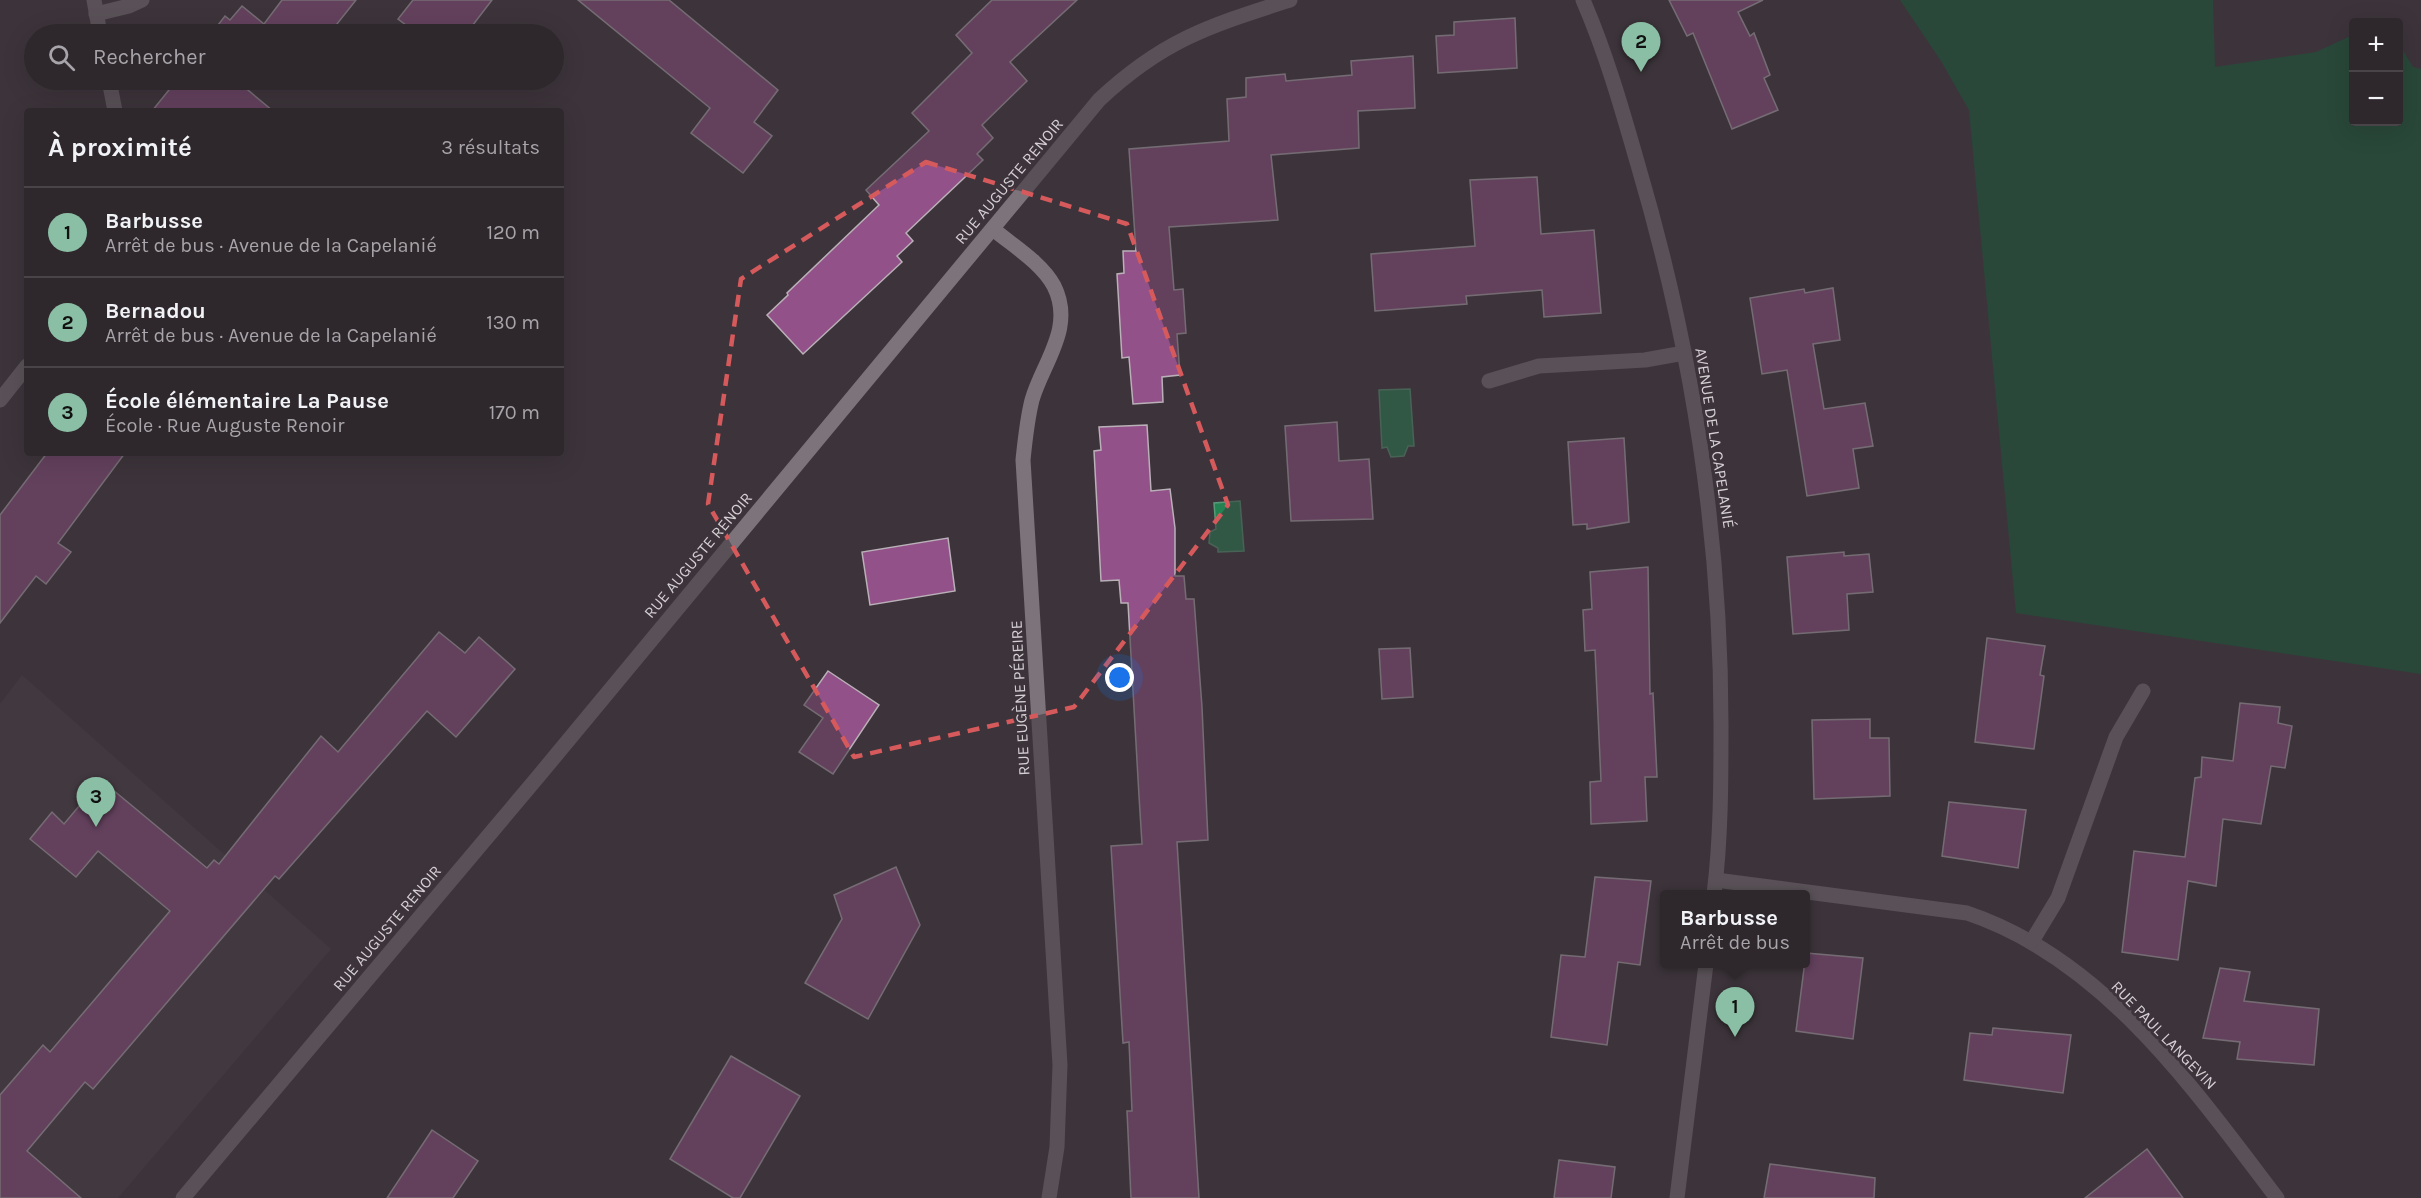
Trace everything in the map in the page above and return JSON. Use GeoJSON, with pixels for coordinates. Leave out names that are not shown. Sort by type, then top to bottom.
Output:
{"type":"FeatureCollection","features":[{"type":"Feature","properties":{"kind":"street"},"geometry":{"type":"LineString","coordinates":[[98,24],[95,7],[129,6],[142,0]]}},
{"type":"Feature","properties":{"kind":"street","name":"RUE AUGUSTE RENOIR"},"geometry":{"type":"LineString","coordinates":[[183,1198],[1100,100],[1126,74],[1167,47],[1210,26],[1290,0]]}},
{"type":"Feature","properties":{"kind":"street","name":"AVENUE DE LA CAPELANIÉ"},"geometry":{"type":"LineString","coordinates":[[1583,0],[1611,73],[1663,252],[1705,467],[1715,570],[1721,673],[1721,753],[1715,887]]}},
{"type":"Feature","properties":{"kind":"street"},"geometry":{"type":"LineString","coordinates":[[111,90],[114,108]]}},
{"type":"Feature","properties":{"kind":"street","name":"RUE EUGÈNE PÉREIRE"},"geometry":{"type":"LineString","coordinates":[[993,229],[1041,270],[1054,285],[1060,304],[1060,328],[1055,350],[1033,398],[1026,424],[1023,460],[1060,1065],[1057,1147],[1049,1198]]}},
{"type":"Feature","properties":{"kind":"street"},"geometry":{"type":"LineString","coordinates":[[1489,381],[1539,366],[1645,360],[1684,353]]}},
{"type":"Feature","properties":{"kind":"street"},"geometry":{"type":"LineString","coordinates":[[0,400],[24,370]]}},
{"type":"Feature","properties":{"kind":"street"},"geometry":{"type":"LineString","coordinates":[[2032,941],[2058,898],[2116,737],[2143,691]]}},
{"type":"Feature","properties":{"kind":"street","name":"RUE PAUL LANGEVIN"},"geometry":{"type":"LineString","coordinates":[[1715,887],[1744,890]]}},
{"type":"Feature","properties":{"kind":"street","name":"RUE PAUL LANGEVIN"},"geometry":{"type":"LineString","coordinates":[[1810,897],[1967,913],[1998,924],[2032,941],[2074,971],[2119,1009],[2193,1089],[2277,1198]]}},
{"type":"Feature","properties":{"kind":"street"},"geometry":{"type":"LineString","coordinates":[[1677,1198],[1705,968]]}},
{"type":"Feature","properties":{"kind":"highlighted area"},"geometry":{"type":"Polygon","coordinates":[[[926,162],[1127,224],[1228,505],[1074,707],[854,757],[708,504],[741,279],[926,162]]]}},
{"type":"Feature","properties":{"kind":"shaded area"},"geometry":{"type":"Polygon","coordinates":[[[1900,0],[2213,0],[2215,67],[2316,52],[2349,37],[2349,126],[2403,126],[2403,51],[2413,67],[2421,69],[2421,674],[2016,613],[1969,110],[1941,61],[1900,0]]]}},
{"type":"Feature","properties":{"kind":"shaded area"},"geometry":{"type":"Polygon","coordinates":[[[1410,389],[1414,446],[1408,446],[1404,456],[1391,457],[1387,447],[1382,448],[1379,390],[1410,389]]]}},
{"type":"Feature","properties":{"kind":"shaded area"},"geometry":{"type":"Polygon","coordinates":[[[1240,501],[1244,551],[1218,552],[1218,548],[1209,543],[1210,532],[1216,529],[1214,503],[1240,501]]]}},
{"type":"Feature","properties":{"kind":"shaded area"},"geometry":{"type":"Polygon","coordinates":[[[22,675],[331,949],[118,1198],[0,1198],[0,704],[22,675]]]}},
{"type":"Feature","properties":{"kind":"building"},"geometry":{"type":"Polygon","coordinates":[[[282,0],[356,0],[337,24],[264,24],[282,0]]]}},
{"type":"Feature","properties":{"kind":"building"},"geometry":{"type":"Polygon","coordinates":[[[413,0],[492,0],[474,24],[405,24],[398,19],[413,0]]]}},
{"type":"Feature","properties":{"kind":"building"},"geometry":{"type":"Polygon","coordinates":[[[578,0],[669,0],[778,90],[754,122],[772,136],[743,173],[691,133],[710,108],[578,0]]]}},
{"type":"Feature","properties":{"kind":"building"},"geometry":{"type":"Polygon","coordinates":[[[992,0],[1077,0],[1010,62],[1027,81],[982,125],[993,138],[977,154],[983,160],[906,233],[913,241],[897,256],[902,262],[803,354],[767,315],[879,205],[866,190],[929,131],[912,113],[972,53],[956,35],[992,0]]]}},
{"type":"Feature","properties":{"kind":"building"},"geometry":{"type":"Polygon","coordinates":[[[1669,0],[1763,0],[1738,12],[1750,36],[1754,33],[1770,75],[1764,78],[1778,110],[1732,129],[1693,33],[1687,36],[1669,0]]]}},
{"type":"Feature","properties":{"kind":"building"},"geometry":{"type":"Polygon","coordinates":[[[242,6],[264,24],[219,24],[225,16],[230,20],[242,6]]]}},
{"type":"Feature","properties":{"kind":"building"},"geometry":{"type":"Polygon","coordinates":[[[1515,18],[1517,68],[1438,73],[1436,36],[1454,35],[1454,22],[1515,18]]]}},
{"type":"Feature","properties":{"kind":"building"},"geometry":{"type":"Polygon","coordinates":[[[1413,56],[1415,108],[1358,111],[1359,148],[1271,155],[1278,220],[1169,227],[1174,290],[1183,289],[1186,333],[1177,334],[1180,375],[1162,377],[1163,402],[1133,404],[1129,357],[1122,358],[1117,274],[1124,273],[1123,251],[1136,251],[1129,149],[1229,141],[1227,99],[1246,97],[1246,78],[1285,74],[1286,81],[1352,75],[1351,61],[1413,56]]]}},
{"type":"Feature","properties":{"kind":"building"},"geometry":{"type":"Polygon","coordinates":[[[169,90],[248,90],[269,108],[154,108],[169,90]]]}},
{"type":"Feature","properties":{"kind":"building"},"geometry":{"type":"Polygon","coordinates":[[[1537,177],[1541,234],[1594,230],[1601,313],[1544,317],[1542,290],[1466,296],[1467,304],[1375,311],[1371,254],[1475,246],[1470,180],[1537,177]]]}},
{"type":"Feature","properties":{"kind":"building"},"geometry":{"type":"Polygon","coordinates":[[[1833,288],[1840,340],[1813,344],[1824,409],[1865,403],[1873,446],[1853,449],[1859,488],[1807,496],[1787,370],[1762,374],[1750,298],[1804,289],[1805,293],[1833,288]]]}},
{"type":"Feature","properties":{"kind":"building"},"geometry":{"type":"Polygon","coordinates":[[[1337,422],[1339,461],[1369,459],[1373,519],[1291,521],[1285,426],[1337,422]]]}},
{"type":"Feature","properties":{"kind":"building"},"geometry":{"type":"Polygon","coordinates":[[[1147,425],[1151,491],[1170,489],[1175,528],[1175,576],[1184,576],[1186,599],[1194,599],[1202,707],[1208,840],[1177,842],[1199,1198],[1131,1198],[1127,1111],[1132,1111],[1129,1042],[1123,1043],[1111,846],[1142,844],[1128,603],[1121,603],[1119,580],[1101,581],[1094,451],[1101,450],[1099,427],[1147,425]]]}},
{"type":"Feature","properties":{"kind":"building"},"geometry":{"type":"Polygon","coordinates":[[[1624,438],[1629,522],[1587,529],[1587,524],[1573,525],[1568,442],[1624,438]]]}},
{"type":"Feature","properties":{"kind":"building"},"geometry":{"type":"Polygon","coordinates":[[[45,456],[123,456],[58,543],[71,552],[46,584],[36,576],[0,623],[0,515],[45,456]]]}},
{"type":"Feature","properties":{"kind":"building"},"geometry":{"type":"Polygon","coordinates":[[[948,538],[955,591],[870,605],[862,552],[948,538]]]}},
{"type":"Feature","properties":{"kind":"building"},"geometry":{"type":"Polygon","coordinates":[[[1844,552],[1844,556],[1869,554],[1873,592],[1847,594],[1849,630],[1793,634],[1787,557],[1844,552]]]}},
{"type":"Feature","properties":{"kind":"building"},"geometry":{"type":"Polygon","coordinates":[[[1648,567],[1650,694],[1653,693],[1657,777],[1645,777],[1647,821],[1591,824],[1590,782],[1601,781],[1595,650],[1585,651],[1583,610],[1592,609],[1590,572],[1648,567]]]}},
{"type":"Feature","properties":{"kind":"building"},"geometry":{"type":"Polygon","coordinates":[[[439,632],[465,653],[479,637],[515,669],[456,737],[427,711],[279,879],[275,876],[93,1089],[85,1082],[27,1151],[81,1198],[0,1198],[0,1095],[43,1045],[50,1052],[170,911],[98,851],[76,877],[30,839],[52,812],[64,824],[101,780],[207,868],[214,860],[219,864],[321,736],[338,752],[439,632]]]}},
{"type":"Feature","properties":{"kind":"building"},"geometry":{"type":"Polygon","coordinates":[[[1987,638],[2045,646],[2040,675],[2044,676],[2034,749],[1975,742],[1987,638]]]}},
{"type":"Feature","properties":{"kind":"building"},"geometry":{"type":"Polygon","coordinates":[[[1410,648],[1413,697],[1382,699],[1379,649],[1410,648]]]}},
{"type":"Feature","properties":{"kind":"building"},"geometry":{"type":"Polygon","coordinates":[[[828,671],[879,705],[833,774],[799,752],[823,718],[804,705],[828,671]]]}},
{"type":"Feature","properties":{"kind":"building"},"geometry":{"type":"Polygon","coordinates":[[[2240,703],[2280,707],[2278,723],[2292,726],[2285,768],[2271,766],[2261,824],[2223,819],[2216,886],[2188,881],[2178,960],[2122,952],[2134,851],[2185,857],[2195,778],[2201,777],[2202,757],[2233,761],[2240,703]]]}},
{"type":"Feature","properties":{"kind":"building"},"geometry":{"type":"Polygon","coordinates":[[[1870,719],[1870,738],[1889,738],[1890,796],[1814,799],[1812,720],[1870,719]]]}},
{"type":"Feature","properties":{"kind":"building"},"geometry":{"type":"Polygon","coordinates":[[[1949,802],[2026,810],[2018,868],[1942,856],[1949,802]]]}},
{"type":"Feature","properties":{"kind":"building"},"geometry":{"type":"Polygon","coordinates":[[[896,867],[920,925],[868,1019],[805,983],[842,919],[834,895],[896,867]]]}},
{"type":"Feature","properties":{"kind":"building"},"geometry":{"type":"Polygon","coordinates":[[[1595,877],[1651,881],[1640,965],[1618,962],[1607,1045],[1551,1037],[1561,955],[1585,957],[1595,877]]]}},
{"type":"Feature","properties":{"kind":"building"},"geometry":{"type":"Polygon","coordinates":[[[1810,953],[1863,958],[1853,1039],[1796,1031],[1804,968],[1810,968],[1810,953]]]}},
{"type":"Feature","properties":{"kind":"building"},"geometry":{"type":"Polygon","coordinates":[[[2220,968],[2250,972],[2244,1001],[2319,1009],[2314,1065],[2237,1059],[2240,1042],[2203,1038],[2220,968]]]}},
{"type":"Feature","properties":{"kind":"building"},"geometry":{"type":"Polygon","coordinates":[[[1993,1028],[2071,1035],[2063,1093],[1964,1080],[1970,1033],[1992,1035],[1993,1028]]]}},
{"type":"Feature","properties":{"kind":"building"},"geometry":{"type":"Polygon","coordinates":[[[731,1056],[800,1096],[740,1198],[733,1198],[670,1159],[731,1056]]]}},
{"type":"Feature","properties":{"kind":"building"},"geometry":{"type":"Polygon","coordinates":[[[432,1130],[478,1161],[453,1198],[387,1198],[432,1130]]]}},
{"type":"Feature","properties":{"kind":"building"},"geometry":{"type":"Polygon","coordinates":[[[2147,1149],[2183,1198],[2085,1198],[2147,1149]]]}},
{"type":"Feature","properties":{"kind":"building"},"geometry":{"type":"Polygon","coordinates":[[[1559,1160],[1615,1167],[1611,1198],[1554,1198],[1559,1160]]]}},
{"type":"Feature","properties":{"kind":"building"},"geometry":{"type":"Polygon","coordinates":[[[1770,1164],[1875,1178],[1874,1198],[1764,1198],[1770,1164]]]}},
{"type":"Feature","properties":{"kind":"place","name":"Bernadou"},"geometry":{"type":"Point","coordinates":[1641,72]}},
{"type":"Feature","properties":{"kind":"place","name":"École élémentaire La Pause"},"geometry":{"type":"Point","coordinates":[96,827]}},
{"type":"Feature","properties":{"kind":"place","name":"Barbusse"},"geometry":{"type":"Point","coordinates":[1735,1037]}}]}
